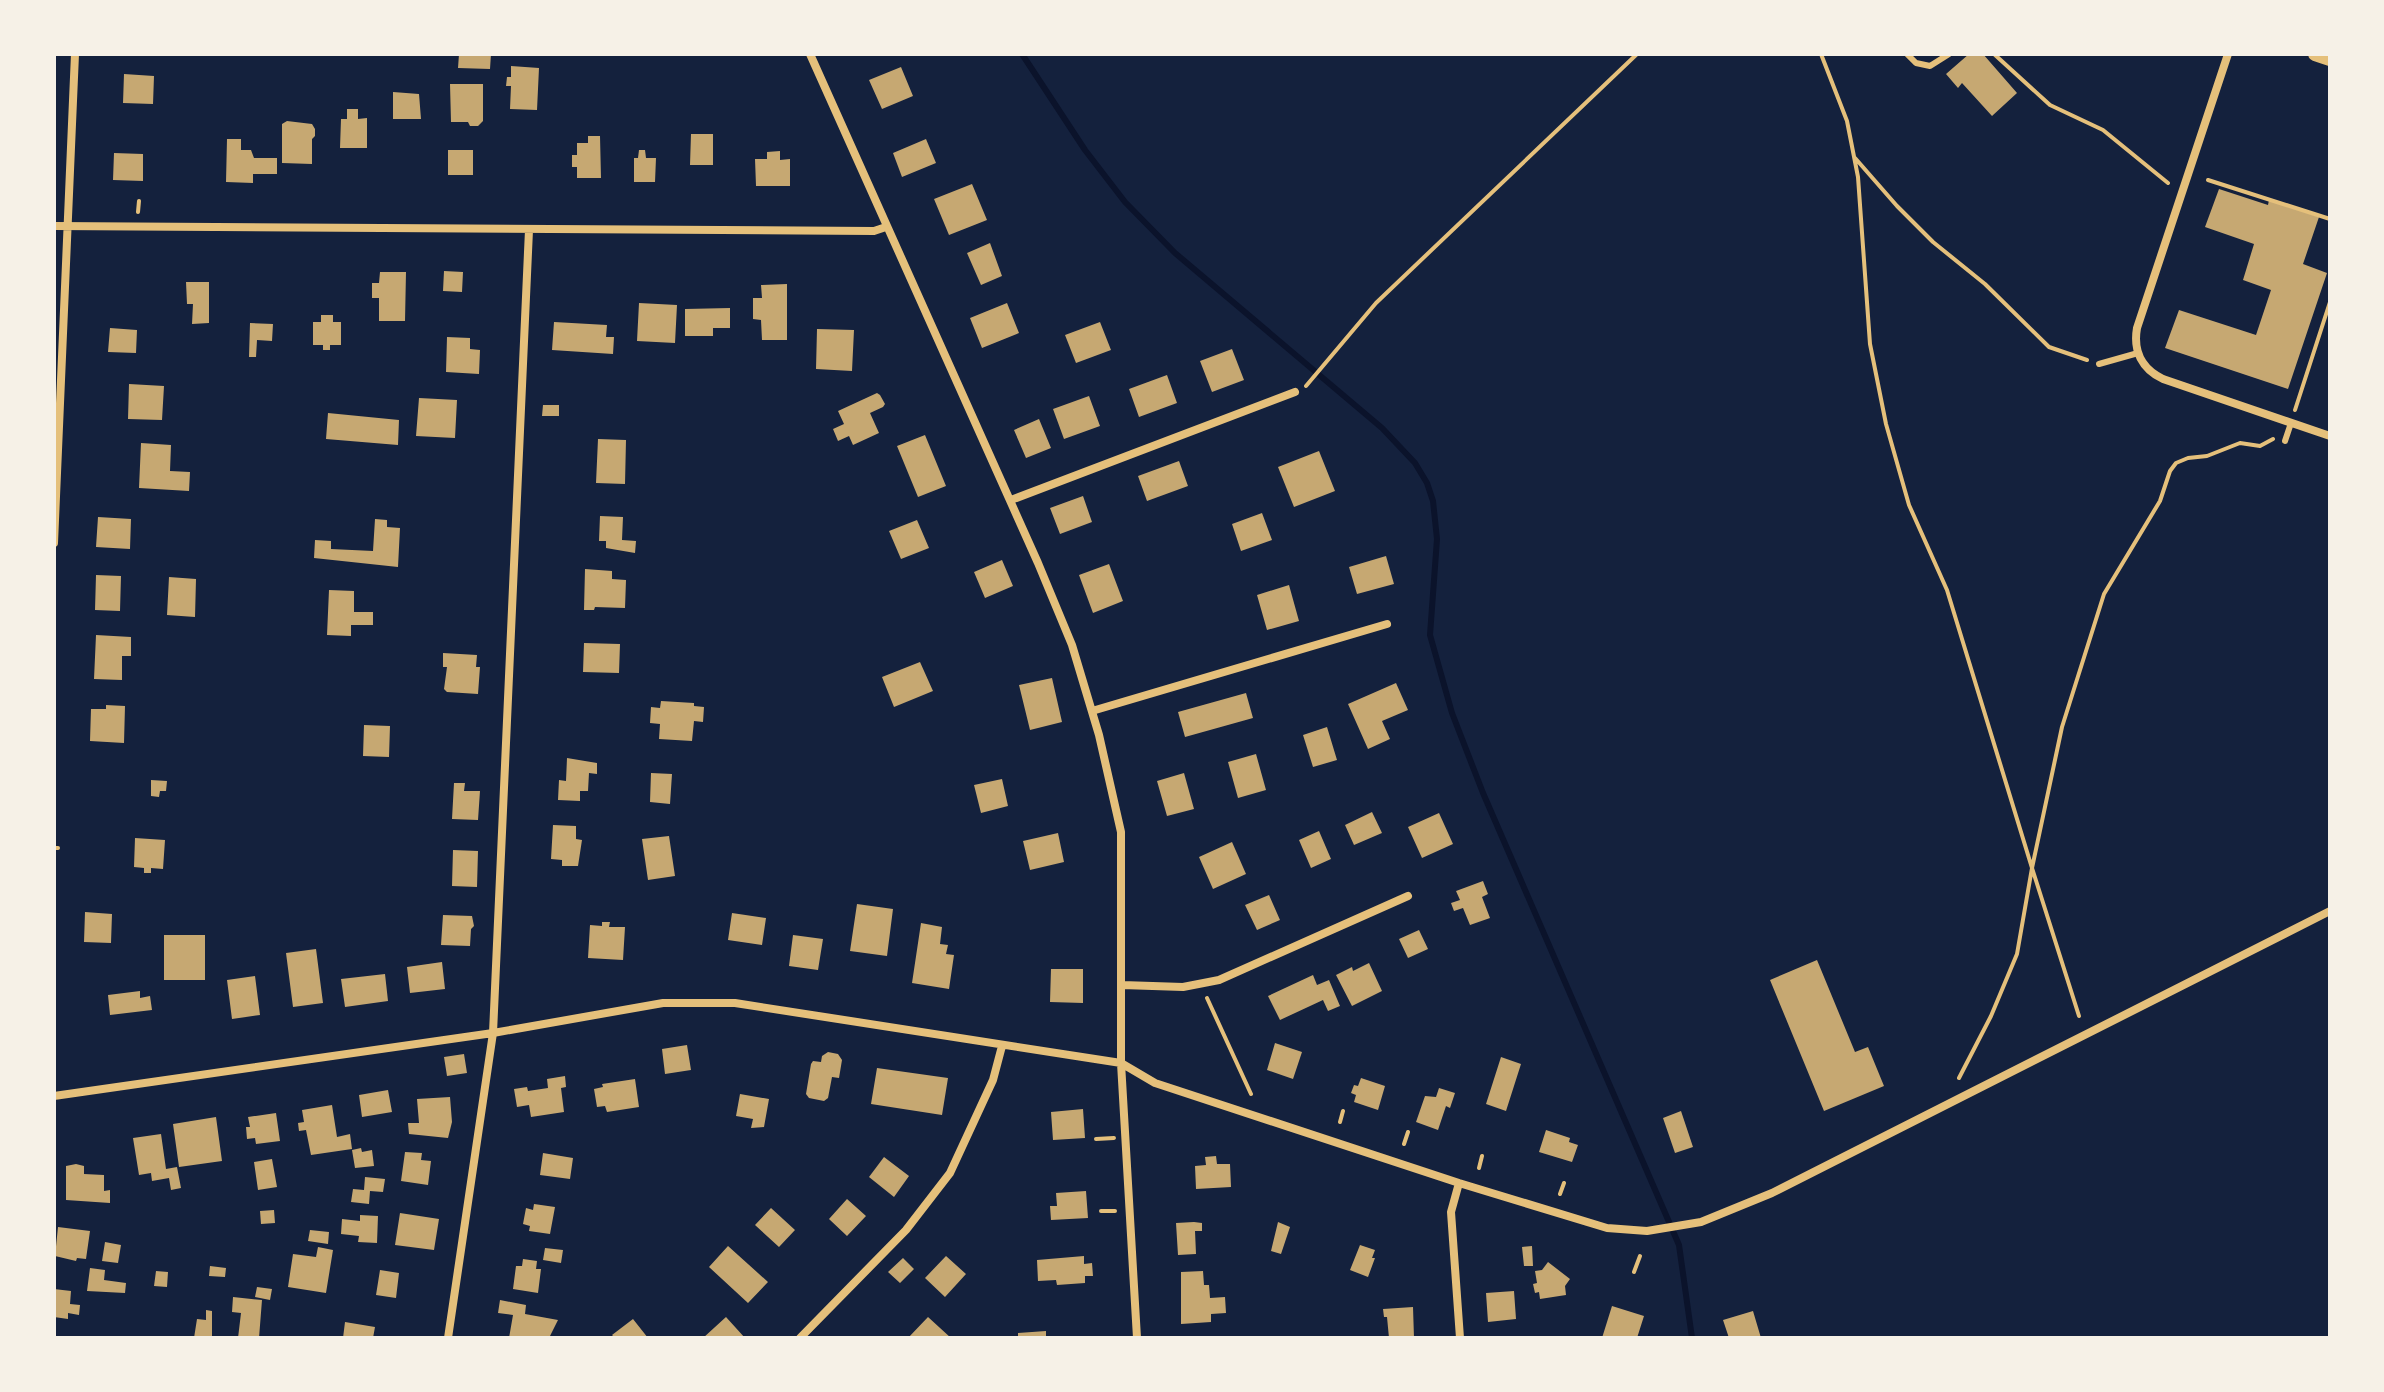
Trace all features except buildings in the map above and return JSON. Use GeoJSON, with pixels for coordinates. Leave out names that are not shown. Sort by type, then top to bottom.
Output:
{"type":"FeatureCollection","features":[{"type":"Feature","properties":{"kind":"street"},"geometry":{"type":"LineString","coordinates":[[54,543],[75,54]]}},
{"type":"Feature","properties":{"kind":"street"},"geometry":{"type":"LineString","coordinates":[[810,54],[1011,500],[1072,645],[1092,711],[1121,832],[1121,1063],[1137,1338]]}},
{"type":"Feature","properties":{"kind":"street"},"geometry":{"type":"LineString","coordinates":[[2228,54],[2137,328],[2135,340],[2139,359],[2152,374],[2163,379],[2330,436]]}},
{"type":"Feature","properties":{"kind":"street"},"geometry":{"type":"LineString","coordinates":[[2315,54],[2330,59]]}},
{"type":"Feature","properties":{"kind":"street"},"geometry":{"type":"LineString","coordinates":[[54,226],[874,231],[886,227]]}},
{"type":"Feature","properties":{"kind":"street"},"geometry":{"type":"LineString","coordinates":[[448,1338],[493,1033],[529,230]]}},
{"type":"Feature","properties":{"kind":"street"},"geometry":{"type":"LineString","coordinates":[[1011,500],[1295,392]]}},
{"type":"Feature","properties":{"kind":"street"},"geometry":{"type":"LineString","coordinates":[[1092,711],[1387,624]]}},
{"type":"Feature","properties":{"kind":"street"},"geometry":{"type":"LineString","coordinates":[[1122,985],[1201,985],[1219,980],[1408,896]]}},
{"type":"Feature","properties":{"kind":"street"},"geometry":{"type":"LineString","coordinates":[[54,1096],[493,1033],[663,1003],[735,1003],[1121,1063],[1155,1083],[1459,1183],[1607,1228],[1647,1231],[1701,1222],[1772,1193],[2330,911]]}},
{"type":"Feature","properties":{"kind":"street"},"geometry":{"type":"LineString","coordinates":[[800,1338],[906,1230],[950,1173],[993,1080],[1002,1046]]}},
{"type":"Feature","properties":{"kind":"street"},"geometry":{"type":"LineString","coordinates":[[1459,1183],[1451,1212],[1460,1338]]}},
{"type":"Feature","properties":{"kind":"lane"},"geometry":{"type":"LineString","coordinates":[[1907,54],[1916,63],[1930,66],[1949,54]]}},
{"type":"Feature","properties":{"kind":"lane"},"geometry":{"type":"LineString","coordinates":[[2099,364],[2138,353]]}},
{"type":"Feature","properties":{"kind":"lane"},"geometry":{"type":"LineString","coordinates":[[2285,441],[2291,423]]}},
{"type":"Feature","properties":{"kind":"path"},"geometry":{"type":"LineString","coordinates":[[1295,392],[1302,390],[1376,303],[1637,54]]}},
{"type":"Feature","properties":{"kind":"path"},"geometry":{"type":"LineString","coordinates":[[1821,54],[1847,121],[1854,156],[1863,233],[1870,344],[1886,424],[1909,505],[1947,590],[2079,1016]]}},
{"type":"Feature","properties":{"kind":"path"},"geometry":{"type":"LineString","coordinates":[[1994,54],[2050,105],[2103,130],[2168,183]]}},
{"type":"Feature","properties":{"kind":"path"},"geometry":{"type":"LineString","coordinates":[[1854,156],[1933,242],[1985,284],[2049,347],[2099,364]]}},
{"type":"Feature","properties":{"kind":"path"},"geometry":{"type":"LineString","coordinates":[[2208,180],[2330,219]]}},
{"type":"Feature","properties":{"kind":"path"},"geometry":{"type":"LineString","coordinates":[[138,215],[139,201]]}},
{"type":"Feature","properties":{"kind":"path"},"geometry":{"type":"LineString","coordinates":[[2291,423],[2330,302]]}},
{"type":"Feature","properties":{"kind":"path"},"geometry":{"type":"LineString","coordinates":[[1959,1078],[1991,1016],[2017,954],[2062,727],[2104,594],[2160,501],[2170,471],[2176,463],[2207,456],[2240,443],[2260,446],[2275,438]]}},
{"type":"Feature","properties":{"kind":"path"},"geometry":{"type":"LineString","coordinates":[[1201,985],[1251,1094]]}},
{"type":"Feature","properties":{"kind":"path"},"geometry":{"type":"LineString","coordinates":[[1340,1122],[1343,1111]]}},
{"type":"Feature","properties":{"kind":"path"},"geometry":{"type":"LineString","coordinates":[[1404,1144],[1408,1132]]}},
{"type":"Feature","properties":{"kind":"path"},"geometry":{"type":"LineString","coordinates":[[1479,1168],[1482,1156]]}},
{"type":"Feature","properties":{"kind":"path"},"geometry":{"type":"LineString","coordinates":[[1560,1194],[1564,1183]]}},
{"type":"Feature","properties":{"kind":"path"},"geometry":{"type":"LineString","coordinates":[[1634,1272],[1640,1256]]}},
{"type":"Feature","properties":{"kind":"waterway"},"geometry":{"type":"LineString","coordinates":[[1022,54],[1085,150],[1125,202],[1175,253],[1382,428],[1415,463],[1427,483],[1433,501],[1437,539],[1430,635],[1452,713],[1483,793],[1679,1245],[1692,1338]]}}]}
